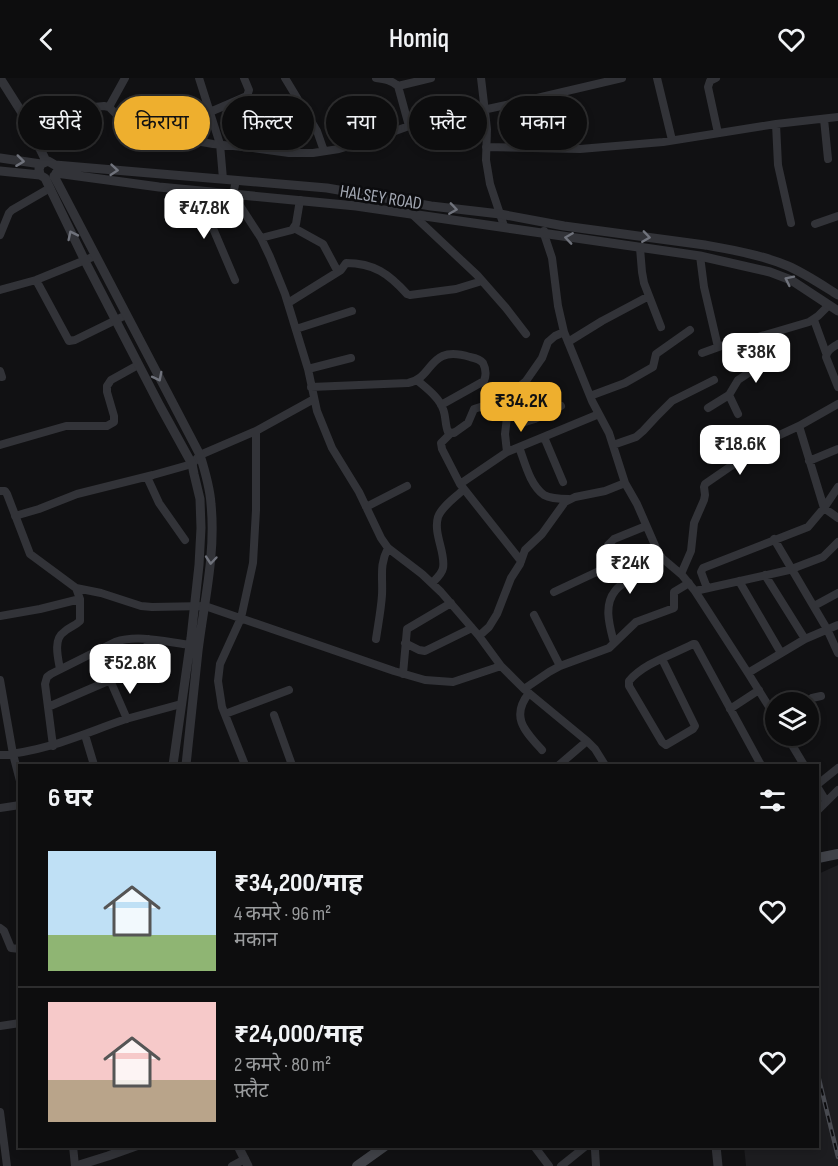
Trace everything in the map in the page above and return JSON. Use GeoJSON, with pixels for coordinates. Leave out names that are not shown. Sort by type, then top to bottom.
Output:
{"type":"FeatureCollection","features":[{"type":"Feature","properties":{"kind":"main road"},"geometry":{"type":"LineString","coordinates":[[819,858],[838,854]]}},
{"type":"Feature","properties":{"kind":"main road"},"geometry":{"type":"LineString","coordinates":[[357,1166],[382,1148]]}},
{"type":"Feature","properties":{"kind":"street"},"geometry":{"type":"LineString","coordinates":[[109,107],[126,78]]}},
{"type":"Feature","properties":{"kind":"street"},"geometry":{"type":"LineString","coordinates":[[199,78],[205,96]]}},
{"type":"Feature","properties":{"kind":"street"},"geometry":{"type":"LineString","coordinates":[[223,179],[220,144],[210,112],[247,96],[249,90],[244,78]]}},
{"type":"Feature","properties":{"kind":"street"},"geometry":{"type":"LineString","coordinates":[[285,78],[317,131],[324,151]]}},
{"type":"Feature","properties":{"kind":"street"},"geometry":{"type":"LineString","coordinates":[[102,106],[109,107],[124,122],[139,131],[289,153],[324,151],[339,149],[409,126],[398,86],[386,79],[376,78]]}},
{"type":"Feature","properties":{"kind":"street"},"geometry":{"type":"LineString","coordinates":[[398,86],[430,78]]}},
{"type":"Feature","properties":{"kind":"street"},"geometry":{"type":"LineString","coordinates":[[481,78],[483,96]]}},
{"type":"Feature","properties":{"kind":"street"},"geometry":{"type":"LineString","coordinates":[[487,109],[622,78]]}},
{"type":"Feature","properties":{"kind":"street"},"geometry":{"type":"LineString","coordinates":[[657,78],[672,140]]}},
{"type":"Feature","properties":{"kind":"street"},"geometry":{"type":"LineString","coordinates":[[716,78],[710,81],[708,87],[718,133]]}},
{"type":"Feature","properties":{"kind":"street"},"geometry":{"type":"LineString","coordinates":[[2,85],[18,108]]}},
{"type":"Feature","properties":{"kind":"street"},"geometry":{"type":"LineString","coordinates":[[487,147],[573,149],[672,140],[838,117]]}},
{"type":"Feature","properties":{"kind":"street"},"geometry":{"type":"LineString","coordinates":[[824,118],[828,159]]}},
{"type":"Feature","properties":{"kind":"street"},"geometry":{"type":"LineString","coordinates":[[776,124],[778,165],[791,223]]}},
{"type":"Feature","properties":{"kind":"street"},"geometry":{"type":"LineString","coordinates":[[38,150],[43,162]]}},
{"type":"Feature","properties":{"kind":"street"},"geometry":{"type":"LineString","coordinates":[[486,150],[490,184],[504,226]]}},
{"type":"Feature","properties":{"kind":"street"},"geometry":{"type":"LineString","coordinates":[[0,158],[51,161],[50,188],[138,365],[192,464],[200,500],[199,565],[173,764]]}},
{"type":"Feature","properties":{"kind":"street"},"geometry":{"type":"LineString","coordinates":[[43,162],[39,169],[50,173],[95,256],[200,455],[208,484],[212,504],[213,539],[186,764]]}},
{"type":"Feature","properties":{"kind":"street"},"geometry":{"type":"LineString","coordinates":[[0,171],[50,173],[204,192],[356,206],[700,256],[770,272],[791,280],[838,311]]}},
{"type":"Feature","properties":{"kind":"street","name":"HALSEY ROAD"},"geometry":{"type":"LineString","coordinates":[[50,173],[161,174],[311,186],[382,196],[430,206],[500,214],[544,223],[705,245],[774,261],[801,272],[838,295]]}},
{"type":"Feature","properties":{"kind":"street"},"geometry":{"type":"LineString","coordinates":[[159,187],[161,174]]}},
{"type":"Feature","properties":{"kind":"street"},"geometry":{"type":"LineString","coordinates":[[236,180],[233,195],[261,238],[288,303],[308,369],[317,411],[332,448],[359,492],[381,538],[388,548],[432,583],[472,628],[501,666],[526,691],[587,741],[604,764]]}},
{"type":"Feature","properties":{"kind":"street"},"geometry":{"type":"LineString","coordinates":[[261,238],[294,228],[311,186]]}},
{"type":"Feature","properties":{"kind":"street"},"geometry":{"type":"LineString","coordinates":[[0,235],[12,210],[50,188]]}},
{"type":"Feature","properties":{"kind":"street"},"geometry":{"type":"LineString","coordinates":[[204,192],[209,219],[235,280]]}},
{"type":"Feature","properties":{"kind":"street"},"geometry":{"type":"LineString","coordinates":[[411,213],[482,281],[507,308],[526,334]]}},
{"type":"Feature","properties":{"kind":"street"},"geometry":{"type":"LineString","coordinates":[[815,224],[838,216]]}},
{"type":"Feature","properties":{"kind":"street"},"geometry":{"type":"LineString","coordinates":[[544,223],[544,234],[552,258],[558,306],[567,342],[609,433],[625,483],[662,558],[681,574],[695,591],[765,700]]}},
{"type":"Feature","properties":{"kind":"street"},"geometry":{"type":"LineString","coordinates":[[294,228],[323,244],[338,272]]}},
{"type":"Feature","properties":{"kind":"street"},"geometry":{"type":"LineString","coordinates":[[611,244],[612,232]]}},
{"type":"Feature","properties":{"kind":"street"},"geometry":{"type":"LineString","coordinates":[[689,255],[692,243]]}},
{"type":"Feature","properties":{"kind":"street"},"geometry":{"type":"LineString","coordinates":[[639,248],[642,272],[661,327]]}},
{"type":"Feature","properties":{"kind":"street"},"geometry":{"type":"LineString","coordinates":[[0,290],[95,256]]}},
{"type":"Feature","properties":{"kind":"street"},"geometry":{"type":"LineString","coordinates":[[700,256],[704,287],[718,346]]}},
{"type":"Feature","properties":{"kind":"street"},"geometry":{"type":"LineString","coordinates":[[770,272],[774,261]]}},
{"type":"Feature","properties":{"kind":"street"},"geometry":{"type":"LineString","coordinates":[[288,303],[338,272],[346,263],[360,263],[372,267],[390,277],[410,295],[456,289],[482,281]]}},
{"type":"Feature","properties":{"kind":"street"},"geometry":{"type":"LineString","coordinates":[[36,279],[69,341],[126,315]]}},
{"type":"Feature","properties":{"kind":"street"},"geometry":{"type":"LineString","coordinates":[[98,286],[108,281]]}},
{"type":"Feature","properties":{"kind":"street"},"geometry":{"type":"LineString","coordinates":[[567,342],[649,296]]}},
{"type":"Feature","properties":{"kind":"street"},"geometry":{"type":"LineString","coordinates":[[702,353],[718,346],[748,340],[809,322],[829,305]]}},
{"type":"Feature","properties":{"kind":"street"},"geometry":{"type":"LineString","coordinates":[[296,329],[351,311]]}},
{"type":"Feature","properties":{"kind":"street"},"geometry":{"type":"LineString","coordinates":[[814,320],[838,387]]}},
{"type":"Feature","properties":{"kind":"street"},"geometry":{"type":"LineString","coordinates":[[590,396],[625,382],[653,367],[656,354],[690,330]]}},
{"type":"Feature","properties":{"kind":"street"},"geometry":{"type":"LineString","coordinates":[[521,561],[462,487],[441,443],[450,434],[454,434],[468,423],[474,409],[503,401],[512,393],[530,376],[542,358],[548,342],[564,332]]}},
{"type":"Feature","properties":{"kind":"street"},"geometry":{"type":"LineString","coordinates":[[708,408],[729,395],[738,381],[756,368],[757,364],[748,340]]}},
{"type":"Feature","properties":{"kind":"street"},"geometry":{"type":"LineString","coordinates":[[826,353],[838,344]]}},
{"type":"Feature","properties":{"kind":"street"},"geometry":{"type":"LineString","coordinates":[[133,354],[144,348]]}},
{"type":"Feature","properties":{"kind":"street"},"geometry":{"type":"LineString","coordinates":[[311,387],[417,380],[437,359],[444,355],[464,355],[483,362],[486,373],[484,381],[441,405]]}},
{"type":"Feature","properties":{"kind":"street"},"geometry":{"type":"LineString","coordinates":[[308,369],[351,358]]}},
{"type":"Feature","properties":{"kind":"street"},"geometry":{"type":"LineString","coordinates":[[0,445],[66,426],[111,425],[114,422],[114,416],[106,386],[111,380],[138,365]]}},
{"type":"Feature","properties":{"kind":"street"},"geometry":{"type":"LineString","coordinates":[[417,380],[441,405],[444,410],[446,428],[450,434]]}},
{"type":"Feature","properties":{"kind":"street"},"geometry":{"type":"LineString","coordinates":[[613,445],[636,437],[672,401],[714,380]]}},
{"type":"Feature","properties":{"kind":"street"},"geometry":{"type":"LineString","coordinates":[[729,395],[738,414]]}},
{"type":"Feature","properties":{"kind":"street"},"geometry":{"type":"LineString","coordinates":[[15,516],[77,494],[192,464],[200,455],[256,431],[314,399]]}},
{"type":"Feature","properties":{"kind":"street"},"geometry":{"type":"LineString","coordinates":[[503,401],[525,422],[561,406]]}},
{"type":"Feature","properties":{"kind":"street"},"geometry":{"type":"LineString","coordinates":[[503,401],[507,417],[505,434],[507,452]]}},
{"type":"Feature","properties":{"kind":"street"},"geometry":{"type":"LineString","coordinates":[[681,574],[690,551],[694,523],[704,500],[705,484],[734,464],[743,452],[799,426],[838,404]]}},
{"type":"Feature","properties":{"kind":"street"},"geometry":{"type":"LineString","coordinates":[[432,583],[443,567],[438,539],[438,517],[462,487],[507,452],[599,414]]}},
{"type":"Feature","properties":{"kind":"street"},"geometry":{"type":"LineString","coordinates":[[799,426],[824,508],[838,518]]}},
{"type":"Feature","properties":{"kind":"street"},"geometry":{"type":"LineString","coordinates":[[245,764],[221,701],[219,670],[241,618],[253,563],[256,431]]}},
{"type":"Feature","properties":{"kind":"street"},"geometry":{"type":"LineString","coordinates":[[544,437],[563,483]]}},
{"type":"Feature","properties":{"kind":"street"},"geometry":{"type":"LineString","coordinates":[[519,447],[531,478],[542,493],[548,496],[569,499],[605,491],[625,483]]}},
{"type":"Feature","properties":{"kind":"street"},"geometry":{"type":"LineString","coordinates":[[809,461],[838,449]]}},
{"type":"Feature","properties":{"kind":"street"},"geometry":{"type":"LineString","coordinates":[[147,477],[159,504],[185,540]]}},
{"type":"Feature","properties":{"kind":"street"},"geometry":{"type":"LineString","coordinates":[[366,507],[407,486]]}},
{"type":"Feature","properties":{"kind":"street"},"geometry":{"type":"LineString","coordinates":[[707,588],[701,572],[703,568],[808,527],[838,487]]}},
{"type":"Feature","properties":{"kind":"street"},"geometry":{"type":"LineString","coordinates":[[0,491],[5,491],[7,494],[30,554],[76,588],[102,593],[141,606],[205,606],[425,680],[453,682],[501,666]]}},
{"type":"Feature","properties":{"kind":"street"},"geometry":{"type":"LineString","coordinates":[[478,636],[493,620],[525,550],[542,534],[569,499]]}},
{"type":"Feature","properties":{"kind":"street"},"geometry":{"type":"LineString","coordinates":[[554,592],[602,570],[610,542],[646,526]]}},
{"type":"Feature","properties":{"kind":"street"},"geometry":{"type":"LineString","coordinates":[[774,539],[827,629],[838,653]]}},
{"type":"Feature","properties":{"kind":"street"},"geometry":{"type":"LineString","coordinates":[[695,591],[765,575],[823,558],[838,542]]}},
{"type":"Feature","properties":{"kind":"street"},"geometry":{"type":"LineString","coordinates":[[376,639],[382,598],[381,565],[388,548]]}},
{"type":"Feature","properties":{"kind":"street"},"geometry":{"type":"LineString","coordinates":[[614,643],[608,621],[612,595],[634,576],[633,569],[638,567],[637,561],[657,550]]}},
{"type":"Feature","properties":{"kind":"street"},"geometry":{"type":"LineString","coordinates":[[765,575],[805,639]]}},
{"type":"Feature","properties":{"kind":"street"},"geometry":{"type":"LineString","coordinates":[[739,581],[781,653]]}},
{"type":"Feature","properties":{"kind":"street"},"geometry":{"type":"LineString","coordinates":[[542,750],[526,733],[521,720],[520,708],[526,691],[560,666],[603,651],[636,622],[674,608],[674,592],[689,583]]}},
{"type":"Feature","properties":{"kind":"street"},"geometry":{"type":"LineString","coordinates":[[60,669],[58,638],[80,621],[80,599],[76,588]]}},
{"type":"Feature","properties":{"kind":"street"},"geometry":{"type":"LineString","coordinates":[[814,606],[838,593]]}},
{"type":"Feature","properties":{"kind":"street"},"geometry":{"type":"LineString","coordinates":[[0,616],[80,599]]}},
{"type":"Feature","properties":{"kind":"street"},"geometry":{"type":"LineString","coordinates":[[402,674],[406,632],[409,627],[451,603]]}},
{"type":"Feature","properties":{"kind":"street"},"geometry":{"type":"LineString","coordinates":[[534,615],[560,666]]}},
{"type":"Feature","properties":{"kind":"street"},"geometry":{"type":"LineString","coordinates":[[748,673],[805,639],[838,625]]}},
{"type":"Feature","properties":{"kind":"street"},"geometry":{"type":"LineString","coordinates":[[405,643],[425,651],[472,628]]}},
{"type":"Feature","properties":{"kind":"street"},"geometry":{"type":"LineString","coordinates":[[52,746],[45,692],[45,681],[51,674],[120,640],[149,639],[189,645]]}},
{"type":"Feature","properties":{"kind":"street"},"geometry":{"type":"LineString","coordinates":[[48,707],[139,667],[149,639]]}},
{"type":"Feature","properties":{"kind":"street"},"geometry":{"type":"LineString","coordinates":[[662,659],[695,724],[693,729],[666,745],[662,742],[628,683],[639,672],[662,659],[693,644],[761,764]]}},
{"type":"Feature","properties":{"kind":"street"},"geometry":{"type":"LineString","coordinates":[[0,680],[18,773]]}},
{"type":"Feature","properties":{"kind":"street"},"geometry":{"type":"LineString","coordinates":[[111,680],[127,719]]}},
{"type":"Feature","properties":{"kind":"street"},"geometry":{"type":"LineString","coordinates":[[183,690],[195,691]]}},
{"type":"Feature","properties":{"kind":"street"},"geometry":{"type":"LineString","coordinates":[[225,714],[289,690]]}},
{"type":"Feature","properties":{"kind":"street"},"geometry":{"type":"LineString","coordinates":[[730,709],[759,690]]}},
{"type":"Feature","properties":{"kind":"street"},"geometry":{"type":"LineString","coordinates":[[0,755],[52,746],[127,719],[181,704]]}},
{"type":"Feature","properties":{"kind":"street"},"geometry":{"type":"LineString","coordinates":[[274,715],[292,764]]}},
{"type":"Feature","properties":{"kind":"street"},"geometry":{"type":"LineString","coordinates":[[179,719],[191,720]]}},
{"type":"Feature","properties":{"kind":"street"},"geometry":{"type":"LineString","coordinates":[[85,735],[94,764]]}},
{"type":"Feature","properties":{"kind":"street"},"geometry":{"type":"LineString","coordinates":[[560,764],[587,741]]}},
{"type":"Feature","properties":{"kind":"street"},"geometry":{"type":"LineString","coordinates":[[793,746],[803,764]]}},
{"type":"Feature","properties":{"kind":"street"},"geometry":{"type":"LineString","coordinates":[[819,785],[838,768]]}},
{"type":"Feature","properties":{"kind":"street"},"geometry":{"type":"LineString","coordinates":[[819,788],[826,801]]}},
{"type":"Feature","properties":{"kind":"street"},"geometry":{"type":"LineString","coordinates":[[819,809],[838,790]]}},
{"type":"Feature","properties":{"kind":"street"},"geometry":{"type":"LineString","coordinates":[[0,808],[18,805]]}},
{"type":"Feature","properties":{"kind":"street"},"geometry":{"type":"LineString","coordinates":[[0,928],[4,931],[11,948],[18,950]]}},
{"type":"Feature","properties":{"kind":"street"},"geometry":{"type":"LineString","coordinates":[[0,1026],[18,1023]]}},
{"type":"Feature","properties":{"kind":"street"},"geometry":{"type":"LineString","coordinates":[[0,1112],[8,1166]]}},
{"type":"Feature","properties":{"kind":"street"},"geometry":{"type":"LineString","coordinates":[[73,1148],[76,1166],[130,1148]]}},
{"type":"Feature","properties":{"kind":"street"},"geometry":{"type":"LineString","coordinates":[[232,1166],[247,1163],[239,1148]]}},
{"type":"Feature","properties":{"kind":"street"},"geometry":{"type":"LineString","coordinates":[[536,1148],[549,1166]]}},
{"type":"Feature","properties":{"kind":"street"},"geometry":{"type":"LineString","coordinates":[[561,1166],[584,1148]]}},
{"type":"Feature","properties":{"kind":"street"},"geometry":{"type":"LineString","coordinates":[[596,1148],[596,1166]]}},
{"type":"Feature","properties":{"kind":"street"},"geometry":{"type":"LineString","coordinates":[[716,1148],[718,1166]]}},
{"type":"Feature","properties":{"kind":"shaded area"},"geometry":{"type":"Polygon","coordinates":[[[838,865],[838,1166],[746,1166],[744,1148],[819,1148],[819,874],[838,865]]]}},
{"type":"Feature","properties":{"kind":"railway"},"geometry":{"type":"LineString","coordinates":[[819,1079],[838,1157]]}}]}
